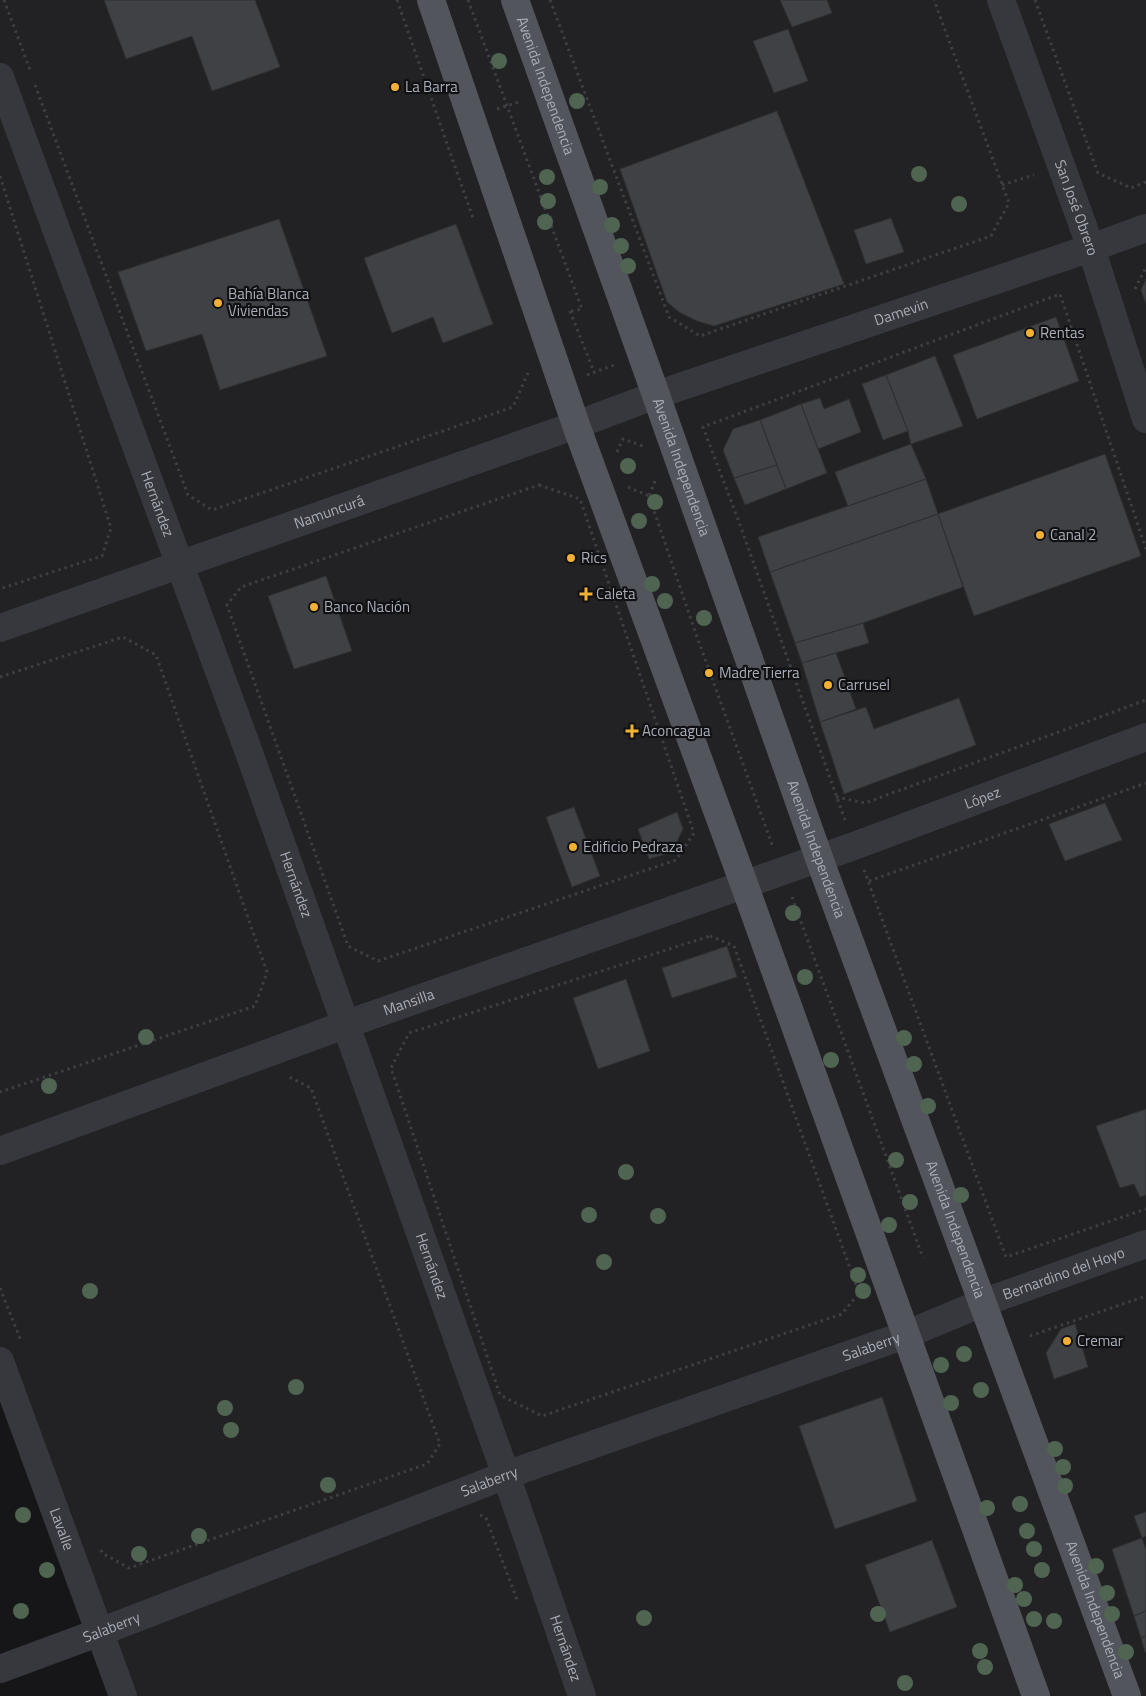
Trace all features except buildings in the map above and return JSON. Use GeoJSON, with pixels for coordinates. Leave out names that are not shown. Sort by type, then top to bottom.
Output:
{"type":"FeatureCollection","features":[{"type":"Feature","properties":{"kind":"main road"},"geometry":{"type":"LineString","coordinates":[[431,0],[576,425],[744,884],[1036,1696]]}},
{"type":"Feature","properties":{"kind":"main road","name":"Avenida Independencia"},"geometry":{"type":"LineString","coordinates":[[515,0],[819,858],[1127,1696]]}},
{"type":"Feature","properties":{"kind":"street","name":"San José Obrero"},"geometry":{"type":"LineString","coordinates":[[1002,0],[1091,248],[1146,419]]}},
{"type":"Feature","properties":{"kind":"street","name":"Hernández"},"geometry":{"type":"LineString","coordinates":[[0,77],[347,1024],[582,1696]]}},
{"type":"Feature","properties":{"kind":"street","name":"Damevin"},"geometry":{"type":"LineString","coordinates":[[656,395],[1146,228]]}},
{"type":"Feature","properties":{"kind":"street","name":"Namuncurá"},"geometry":{"type":"LineString","coordinates":[[0,628],[656,395]]}},
{"type":"Feature","properties":{"kind":"street","name":"López"},"geometry":{"type":"LineString","coordinates":[[819,858],[1146,737]]}},
{"type":"Feature","properties":{"kind":"street","name":"Mansilla"},"geometry":{"type":"LineString","coordinates":[[0,1151],[347,1024],[819,858]]}},
{"type":"Feature","properties":{"kind":"street","name":"Bernardino del Hoyo"},"geometry":{"type":"LineString","coordinates":[[982,1303],[1146,1244]]}},
{"type":"Feature","properties":{"kind":"street","name":"Salaberry"},"geometry":{"type":"LineString","coordinates":[[0,1668],[100,1632],[506,1475],[906,1335],[982,1303]]}},
{"type":"Feature","properties":{"kind":"street","name":"Lavalle"},"geometry":{"type":"LineString","coordinates":[[0,1360],[123,1696]]}},
{"type":"Feature","properties":{"kind":"path"},"geometry":{"type":"LineString","coordinates":[[4,0],[32,75]]}},
{"type":"Feature","properties":{"kind":"path"},"geometry":{"type":"LineString","coordinates":[[397,0],[475,224]]}},
{"type":"Feature","properties":{"kind":"path"},"geometry":{"type":"LineString","coordinates":[[468,0],[582,309]]}},
{"type":"Feature","properties":{"kind":"path"},"geometry":{"type":"LineString","coordinates":[[550,0],[669,317],[700,336],[991,236],[1008,204],[934,0]]}},
{"type":"Feature","properties":{"kind":"path"},"geometry":{"type":"LineString","coordinates":[[1035,0],[1098,173],[1131,188],[1146,182]]}},
{"type":"Feature","properties":{"kind":"path"},"geometry":{"type":"LineString","coordinates":[[35,84],[188,495],[212,510],[513,408],[528,374],[524,364]]}},
{"type":"Feature","properties":{"kind":"path"},"geometry":{"type":"LineString","coordinates":[[492,110],[526,99]]}},
{"type":"Feature","properties":{"kind":"path"},"geometry":{"type":"LineString","coordinates":[[0,176],[111,528],[102,556],[0,588]]}},
{"type":"Feature","properties":{"kind":"path"},"geometry":{"type":"LineString","coordinates":[[1137,296],[1134,288],[1146,267]]}},
{"type":"Feature","properties":{"kind":"path"},"geometry":{"type":"LineString","coordinates":[[1146,549],[1060,294],[703,427],[739,522],[836,798],[869,881],[1006,1257],[1146,1209]]}},
{"type":"Feature","properties":{"kind":"path"},"geometry":{"type":"LineString","coordinates":[[570,311],[594,372]]}},
{"type":"Feature","properties":{"kind":"path"},"geometry":{"type":"LineString","coordinates":[[580,378],[622,362]]}},
{"type":"Feature","properties":{"kind":"path"},"geometry":{"type":"LineString","coordinates":[[614,411],[623,439],[643,445],[647,452]]}},
{"type":"Feature","properties":{"kind":"path"},"geometry":{"type":"LineString","coordinates":[[658,475],[649,496],[781,871],[923,1258]]}},
{"type":"Feature","properties":{"kind":"path"},"geometry":{"type":"LineString","coordinates":[[580,499],[539,485],[241,587],[227,605],[348,946],[378,961],[676,860],[694,833]]}},
{"type":"Feature","properties":{"kind":"path"},"geometry":{"type":"LineString","coordinates":[[0,677],[123,637],[156,655],[267,972],[255,1006],[0,1092]]}},
{"type":"Feature","properties":{"kind":"path"},"geometry":{"type":"LineString","coordinates":[[836,798],[865,804],[1146,700]]}},
{"type":"Feature","properties":{"kind":"path"},"geometry":{"type":"LineString","coordinates":[[869,881],[1146,783]]}},
{"type":"Feature","properties":{"kind":"path"},"geometry":{"type":"LineString","coordinates":[[734,946],[710,936],[409,1033],[391,1068],[500,1395],[542,1416],[842,1314],[859,1293]]}},
{"type":"Feature","properties":{"kind":"path"},"geometry":{"type":"LineString","coordinates":[[99,1544],[102,1553],[129,1568],[428,1464],[440,1444],[311,1088],[287,1076],[278,1079]]}},
{"type":"Feature","properties":{"kind":"path"},"geometry":{"type":"LineString","coordinates":[[0,1288],[21,1343]]}},
{"type":"Feature","properties":{"kind":"path"},"geometry":{"type":"LineString","coordinates":[[1030,1336],[1146,1296]]}},
{"type":"Feature","properties":{"kind":"shaded area"},"geometry":{"type":"Polygon","coordinates":[[[0,0],[1146,0],[1146,1696],[123,1696],[0,1361],[0,0]]]}},
{"type":"Feature","properties":{"kind":"place","name":"La Barra"},"geometry":{"type":"Point","coordinates":[395,87]}},
{"type":"Feature","properties":{"kind":"place","name":"Bahía Blanca Viviendas"},"geometry":{"type":"Point","coordinates":[218,303]}},
{"type":"Feature","properties":{"kind":"place","name":"Rentas"},"geometry":{"type":"Point","coordinates":[1030,333]}},
{"type":"Feature","properties":{"kind":"place","name":"Canal 2"},"geometry":{"type":"Point","coordinates":[1040,535]}},
{"type":"Feature","properties":{"kind":"place","name":"Rics"},"geometry":{"type":"Point","coordinates":[571,558]}},
{"type":"Feature","properties":{"kind":"place","name":"Caleta"},"geometry":{"type":"Point","coordinates":[586,594]}},
{"type":"Feature","properties":{"kind":"place","name":"Banco Nación"},"geometry":{"type":"Point","coordinates":[314,607]}},
{"type":"Feature","properties":{"kind":"place","name":"Madre Tierra"},"geometry":{"type":"Point","coordinates":[709,673]}},
{"type":"Feature","properties":{"kind":"place","name":"Carrusel"},"geometry":{"type":"Point","coordinates":[828,685]}},
{"type":"Feature","properties":{"kind":"place","name":"Aconcagua"},"geometry":{"type":"Point","coordinates":[632,731]}},
{"type":"Feature","properties":{"kind":"place","name":"Edificio Pedraza"},"geometry":{"type":"Point","coordinates":[573,847]}},
{"type":"Feature","properties":{"kind":"place","name":"Cremar"},"geometry":{"type":"Point","coordinates":[1067,1341]}}]}
